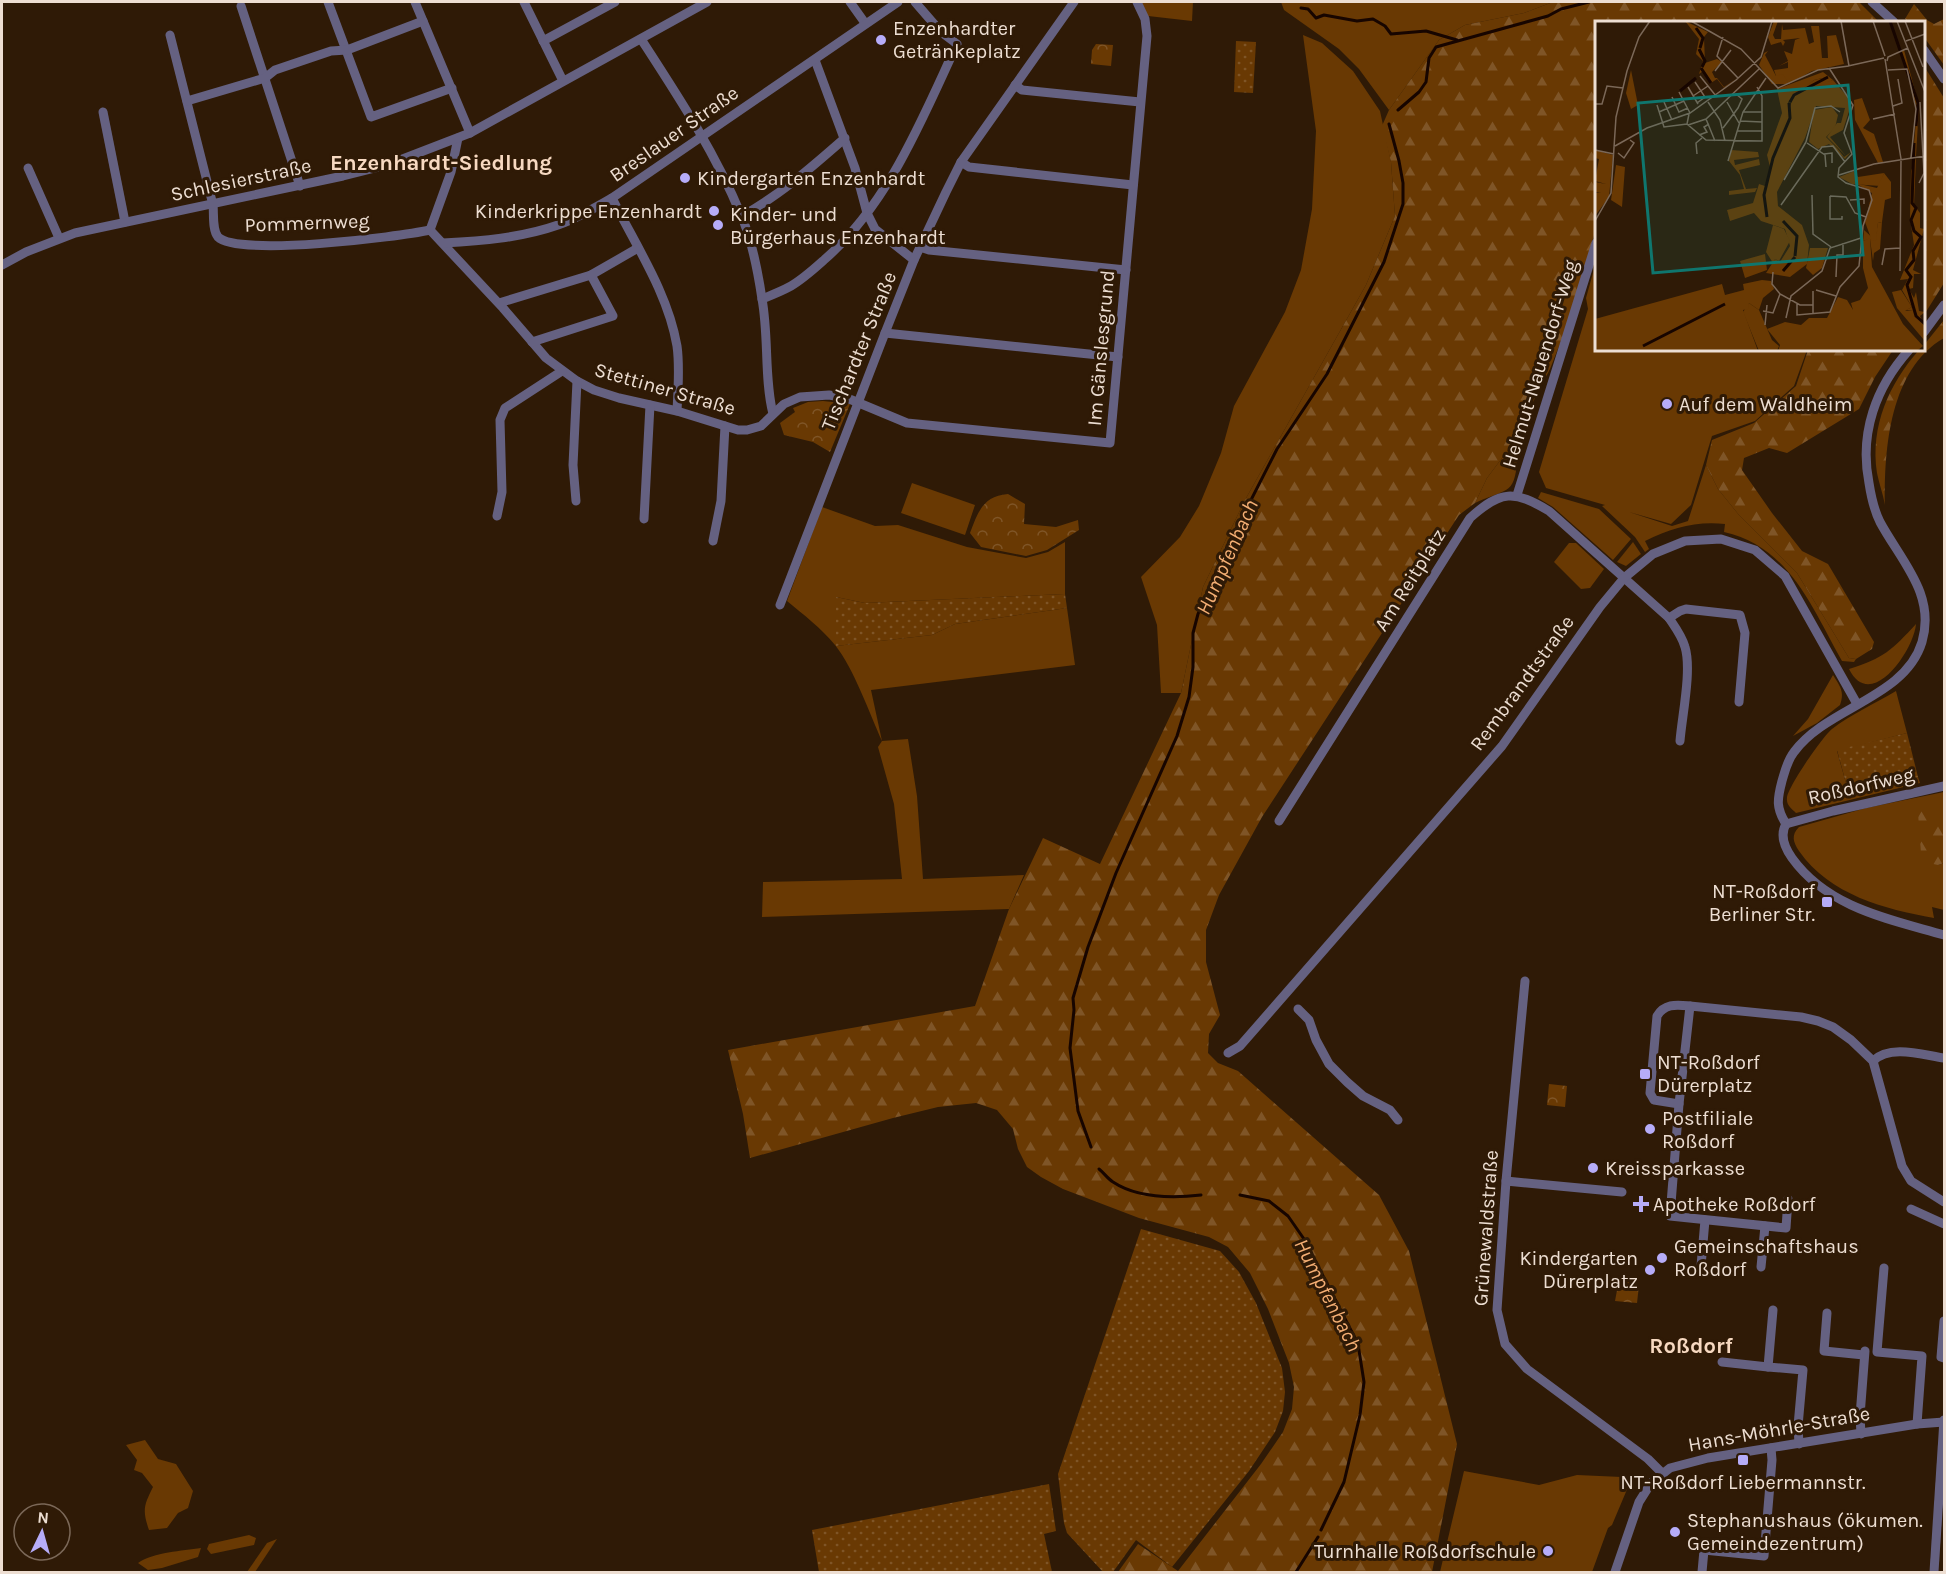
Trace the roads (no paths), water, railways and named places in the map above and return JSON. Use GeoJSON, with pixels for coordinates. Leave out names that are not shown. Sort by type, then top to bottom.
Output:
{"type":"FeatureCollection","features":[{"type":"Feature","properties":{"kind":"street"},"geometry":{"type":"LineString","coordinates":[[328,2],[370,117],[452,88]]}},
{"type":"Feature","properties":{"kind":"street"},"geometry":{"type":"LineString","coordinates":[[415,2],[470,133]]}},
{"type":"Feature","properties":{"kind":"street"},"geometry":{"type":"LineString","coordinates":[[524,2],[562,81]]}},
{"type":"Feature","properties":{"kind":"street"},"geometry":{"type":"LineString","coordinates":[[543,41],[615,2]]}},
{"type":"Feature","properties":{"kind":"street","name":"Schlesierstraße"},"geometry":{"type":"LineString","coordinates":[[2,265],[59,238],[92,229],[213,205],[387,165],[470,133],[707,2]]}},
{"type":"Feature","properties":{"kind":"street"},"geometry":{"type":"LineString","coordinates":[[850,2],[865,23]]}},
{"type":"Feature","properties":{"kind":"street","name":"Breslauer Straße"},"geometry":{"type":"LineString","coordinates":[[443,243],[499,238],[558,225],[612,198],[898,2]]}},
{"type":"Feature","properties":{"kind":"street"},"geometry":{"type":"LineString","coordinates":[[762,299],[810,273],[846,241],[896,171],[919,128],[957,44],[941,32],[915,2]]}},
{"type":"Feature","properties":{"kind":"street","name":"Tischardter Straße"},"geometry":{"type":"LineString","coordinates":[[780,605],[920,246],[961,162],[1074,2]]}},
{"type":"Feature","properties":{"kind":"street","name":"Im Gänslesgrund"},"geometry":{"type":"LineString","coordinates":[[858,403],[907,423],[1110,443],[1147,36],[1145,19],[1137,2]]}},
{"type":"Feature","properties":{"kind":"street"},"geometry":{"type":"LineString","coordinates":[[1872,2],[1893,21]]}},
{"type":"Feature","properties":{"kind":"street"},"geometry":{"type":"LineString","coordinates":[[241,6],[300,186]]}},
{"type":"Feature","properties":{"kind":"street"},"geometry":{"type":"LineString","coordinates":[[187,101],[265,78],[275,70],[331,51],[347,50],[423,21]]}},
{"type":"Feature","properties":{"kind":"street"},"geometry":{"type":"LineString","coordinates":[[170,35],[213,205]]}},
{"type":"Feature","properties":{"kind":"street"},"geometry":{"type":"LineString","coordinates":[[641,39],[703,135],[742,216],[762,299],[768,342],[770,399],[773,414]]}},
{"type":"Feature","properties":{"kind":"street"},"geometry":{"type":"LineString","coordinates":[[1925,54],[1944,79]]}},
{"type":"Feature","properties":{"kind":"street"},"geometry":{"type":"LineString","coordinates":[[815,60],[845,138],[867,213],[875,230],[914,260]]}},
{"type":"Feature","properties":{"kind":"street"},"geometry":{"type":"LineString","coordinates":[[1015,85],[1022,90],[1140,102]]}},
{"type":"Feature","properties":{"kind":"street"},"geometry":{"type":"LineString","coordinates":[[103,112],[125,222]]}},
{"type":"Feature","properties":{"kind":"street"},"geometry":{"type":"LineString","coordinates":[[430,230],[451,172],[458,138]]}},
{"type":"Feature","properties":{"kind":"street"},"geometry":{"type":"LineString","coordinates":[[742,216],[796,181],[845,138]]}},
{"type":"Feature","properties":{"kind":"street"},"geometry":{"type":"LineString","coordinates":[[961,162],[969,167],[1133,185]]}},
{"type":"Feature","properties":{"kind":"street"},"geometry":{"type":"LineString","coordinates":[[28,168],[59,238]]}},
{"type":"Feature","properties":{"kind":"street"},"geometry":{"type":"LineString","coordinates":[[612,198],[663,297],[672,323],[678,364],[676,411]]}},
{"type":"Feature","properties":{"kind":"street","name":"Pommernweg"},"geometry":{"type":"LineString","coordinates":[[213,205],[215,234],[219,238],[240,244],[327,244],[430,230]]}},
{"type":"Feature","properties":{"kind":"street","name":"Stettiner Straße"},"geometry":{"type":"LineString","coordinates":[[430,230],[499,303],[546,358],[562,371],[594,390],[738,430],[761,426],[784,404],[800,397],[815,395],[848,398],[858,403]]}},
{"type":"Feature","properties":{"kind":"street"},"geometry":{"type":"LineString","coordinates":[[920,246],[929,250],[1126,270]]}},
{"type":"Feature","properties":{"kind":"street","name":"Helmut-Nauendorf-Weg"},"geometry":{"type":"LineString","coordinates":[[1517,495],[1595,246]]}},
{"type":"Feature","properties":{"kind":"street"},"geometry":{"type":"LineString","coordinates":[[499,303],[591,275],[638,248]]}},
{"type":"Feature","properties":{"kind":"street"},"geometry":{"type":"LineString","coordinates":[[532,342],[613,316],[591,275]]}},
{"type":"Feature","properties":{"kind":"street"},"geometry":{"type":"LineString","coordinates":[[1925,329],[1944,305]]}},
{"type":"Feature","properties":{"kind":"street"},"geometry":{"type":"LineString","coordinates":[[885,333],[1118,357]]}},
{"type":"Feature","properties":{"kind":"street"},"geometry":{"type":"LineString","coordinates":[[1908,351],[1885,382],[1874,405],[1867,437],[1866,469],[1879,520],[1914,576],[1923,598],[1925,616],[1921,645],[1910,665],[1885,687],[1812,735],[1791,758],[1787,763],[1778,802],[1779,812],[1786,824],[1783,836],[1790,855],[1808,878],[1830,896],[1879,916],[1944,935]]}},
{"type":"Feature","properties":{"kind":"street"},"geometry":{"type":"LineString","coordinates":[[497,516],[502,492],[500,420],[502,412],[510,404],[562,371]]}},
{"type":"Feature","properties":{"kind":"street"},"geometry":{"type":"LineString","coordinates":[[576,501],[573,465],[577,381]]}},
{"type":"Feature","properties":{"kind":"street"},"geometry":{"type":"LineString","coordinates":[[644,519],[650,405]]}},
{"type":"Feature","properties":{"kind":"street"},"geometry":{"type":"LineString","coordinates":[[713,541],[721,501],[725,426]]}},
{"type":"Feature","properties":{"kind":"street"},"geometry":{"type":"LineString","coordinates":[[1517,495],[1549,511],[1669,618],[1678,631],[1685,648],[1687,670],[1680,741]]}},
{"type":"Feature","properties":{"kind":"street","name":"Am Reitplatz"},"geometry":{"type":"LineString","coordinates":[[1279,821],[1470,518],[1483,506],[1499,497],[1517,495]]}},
{"type":"Feature","properties":{"kind":"street","name":"Rembrandtstraße"},"geometry":{"type":"LineString","coordinates":[[1228,1053],[1240,1046],[1502,746],[1582,630],[1624,578],[1653,554],[1685,541],[1721,539],[1755,550],[1785,576],[1857,704]]}},
{"type":"Feature","properties":{"kind":"street"},"geometry":{"type":"LineString","coordinates":[[1669,618],[1680,610],[1686,609],[1740,615],[1745,633],[1739,702]]}},
{"type":"Feature","properties":{"kind":"street","name":"Roßdorfweg"},"geometry":{"type":"LineString","coordinates":[[1786,824],[1842,808],[1944,786]]}},
{"type":"Feature","properties":{"kind":"street","name":"Grünewaldstraße"},"geometry":{"type":"LineString","coordinates":[[1525,981],[1506,1181],[1497,1310],[1505,1344],[1527,1369],[1648,1459],[1663,1474]]}},
{"type":"Feature","properties":{"kind":"street"},"geometry":{"type":"LineString","coordinates":[[1679,1104],[1654,1101],[1650,1096],[1658,1016],[1670,1005],[1801,1017],[1818,1021],[1833,1027],[1874,1061],[1902,1166],[1911,1181],[1944,1202]]}},
{"type":"Feature","properties":{"kind":"street"},"geometry":{"type":"LineString","coordinates":[[1690,1006],[1670,1216],[1786,1228],[1788,1199]]}},
{"type":"Feature","properties":{"kind":"street"},"geometry":{"type":"LineString","coordinates":[[1298,1009],[1309,1020],[1316,1040],[1329,1064],[1363,1096],[1390,1110],[1398,1120]]}},
{"type":"Feature","properties":{"kind":"street"},"geometry":{"type":"LineString","coordinates":[[1874,1061],[1888,1052],[1944,1058]]}},
{"type":"Feature","properties":{"kind":"street"},"geometry":{"type":"LineString","coordinates":[[1506,1181],[1622,1192]]}},
{"type":"Feature","properties":{"kind":"street"},"geometry":{"type":"LineString","coordinates":[[1911,1209],[1944,1224]]}},
{"type":"Feature","properties":{"kind":"street"},"geometry":{"type":"LineString","coordinates":[[1701,1266],[1705,1220]]}},
{"type":"Feature","properties":{"kind":"street"},"geometry":{"type":"LineString","coordinates":[[1761,1267],[1765,1226]]}},
{"type":"Feature","properties":{"kind":"street"},"geometry":{"type":"LineString","coordinates":[[1884,1268],[1877,1352],[1922,1356],[1917,1424]]}},
{"type":"Feature","properties":{"kind":"street"},"geometry":{"type":"LineString","coordinates":[[1768,1366],[1773,1310]]}},
{"type":"Feature","properties":{"kind":"street"},"geometry":{"type":"LineString","coordinates":[[1827,1313],[1824,1351],[1864,1353],[1860,1416],[1862,1434]]}},
{"type":"Feature","properties":{"kind":"street"},"geometry":{"type":"LineString","coordinates":[[1944,1321],[1941,1358],[1944,1358]]}},
{"type":"Feature","properties":{"kind":"street"},"geometry":{"type":"LineString","coordinates":[[1722,1362],[1803,1370],[1798,1426],[1799,1444]]}},
{"type":"Feature","properties":{"kind":"street"},"geometry":{"type":"LineString","coordinates":[[1934,1572],[1944,1421]]}},
{"type":"Feature","properties":{"kind":"street","name":"Hans-Möhrle-Straße"},"geometry":{"type":"LineString","coordinates":[[1615,1572],[1639,1502],[1651,1483],[1670,1468],[1694,1460],[1944,1421]]}},
{"type":"Feature","properties":{"kind":"street"},"geometry":{"type":"LineString","coordinates":[[1702,1572],[1704,1550],[1764,1556],[1771,1448]]}},
{"type":"Feature","properties":{"kind":"waterway","name":"Humpfenbach"},"geometry":{"type":"LineString","coordinates":[[1398,110],[1419,92],[1426,82],[1429,58],[1436,47],[1548,16],[1561,9],[1589,2]]}},
{"type":"Feature","properties":{"kind":"waterway"},"geometry":{"type":"LineString","coordinates":[[1301,8],[1308,9],[1316,18],[1324,15],[1357,21],[1373,19],[1385,26],[1391,34],[1426,31],[1457,40]]}},
{"type":"Feature","properties":{"kind":"waterway","name":"Humpfenbach"},"geometry":{"type":"LineString","coordinates":[[1091,1147],[1078,1111],[1070,1048],[1073,998],[1088,947],[1116,873],[1177,736],[1189,697],[1193,667],[1193,633],[1198,614],[1227,547],[1277,449],[1327,374],[1384,262],[1403,204],[1403,183],[1389,124]]}},
{"type":"Feature","properties":{"kind":"waterway","name":"Humpfenbach"},"geometry":{"type":"LineString","coordinates":[[1099,1169],[1113,1182],[1144,1194],[1201,1195]]}},
{"type":"Feature","properties":{"kind":"waterway","name":"Humpfenbach"},"geometry":{"type":"LineString","coordinates":[[1240,1195],[1269,1201],[1288,1216],[1304,1239],[1358,1344],[1364,1382],[1360,1415],[1344,1482],[1321,1530]]}},
{"type":"Feature","properties":{"kind":"waterway","name":"Humpfenbach"},"geometry":{"type":"LineString","coordinates":[[1296,1572],[1318,1537]]}},
{"type":"Feature","properties":{"kind":"place","name":"Enzenhardter Getränkeplatz"},"geometry":{"type":"Point","coordinates":[881,40]}},
{"type":"Feature","properties":{"kind":"place","name":"Kindergarten Enzenhardt"},"geometry":{"type":"Point","coordinates":[685,178]}},
{"type":"Feature","properties":{"kind":"place","name":"Kinderkrippe Enzenhardt"},"geometry":{"type":"Point","coordinates":[714,211]}},
{"type":"Feature","properties":{"kind":"place","name":"Kinder- und Bürgerhaus Enzenhardt"},"geometry":{"type":"Point","coordinates":[718,225]}},
{"type":"Feature","properties":{"kind":"place","name":"Auf dem Waldheim"},"geometry":{"type":"Point","coordinates":[1667,404]}},
{"type":"Feature","properties":{"kind":"place","name":"NT-Roßdorf Berliner Str."},"geometry":{"type":"Point","coordinates":[1827,902]}},
{"type":"Feature","properties":{"kind":"place","name":"NT-Roßdorf Dürerplatz"},"geometry":{"type":"Point","coordinates":[1645,1074]}},
{"type":"Feature","properties":{"kind":"place","name":"Postfiliale Roßdorf"},"geometry":{"type":"Point","coordinates":[1650,1129]}},
{"type":"Feature","properties":{"kind":"place","name":"Kreissparkasse"},"geometry":{"type":"Point","coordinates":[1593,1168]}},
{"type":"Feature","properties":{"kind":"place","name":"Apotheke Roßdorf"},"geometry":{"type":"Point","coordinates":[1641,1204]}},
{"type":"Feature","properties":{"kind":"place","name":"Gemeinschaftshaus Roßdorf"},"geometry":{"type":"Point","coordinates":[1662,1258]}},
{"type":"Feature","properties":{"kind":"place","name":"Kindergarten Dürerplatz"},"geometry":{"type":"Point","coordinates":[1650,1270]}},
{"type":"Feature","properties":{"kind":"place","name":"NT-Roßdorf Liebermannstr."},"geometry":{"type":"Point","coordinates":[1743,1460]}},
{"type":"Feature","properties":{"kind":"place","name":"Stephanushaus (ökumen. Gemeindezentrum)"},"geometry":{"type":"Point","coordinates":[1675,1532]}},
{"type":"Feature","properties":{"kind":"place","name":"Turnhalle Roßdorfschule"},"geometry":{"type":"Point","coordinates":[1548,1551]}},
{"type":"Feature","properties":{"kind":"district","name":"Enzenhardt-Siedlung"},"geometry":{"type":"Point","coordinates":[441,163]}},
{"type":"Feature","properties":{"kind":"district","name":"Roßdorf"},"geometry":{"type":"Point","coordinates":[1691,1346]}}]}
